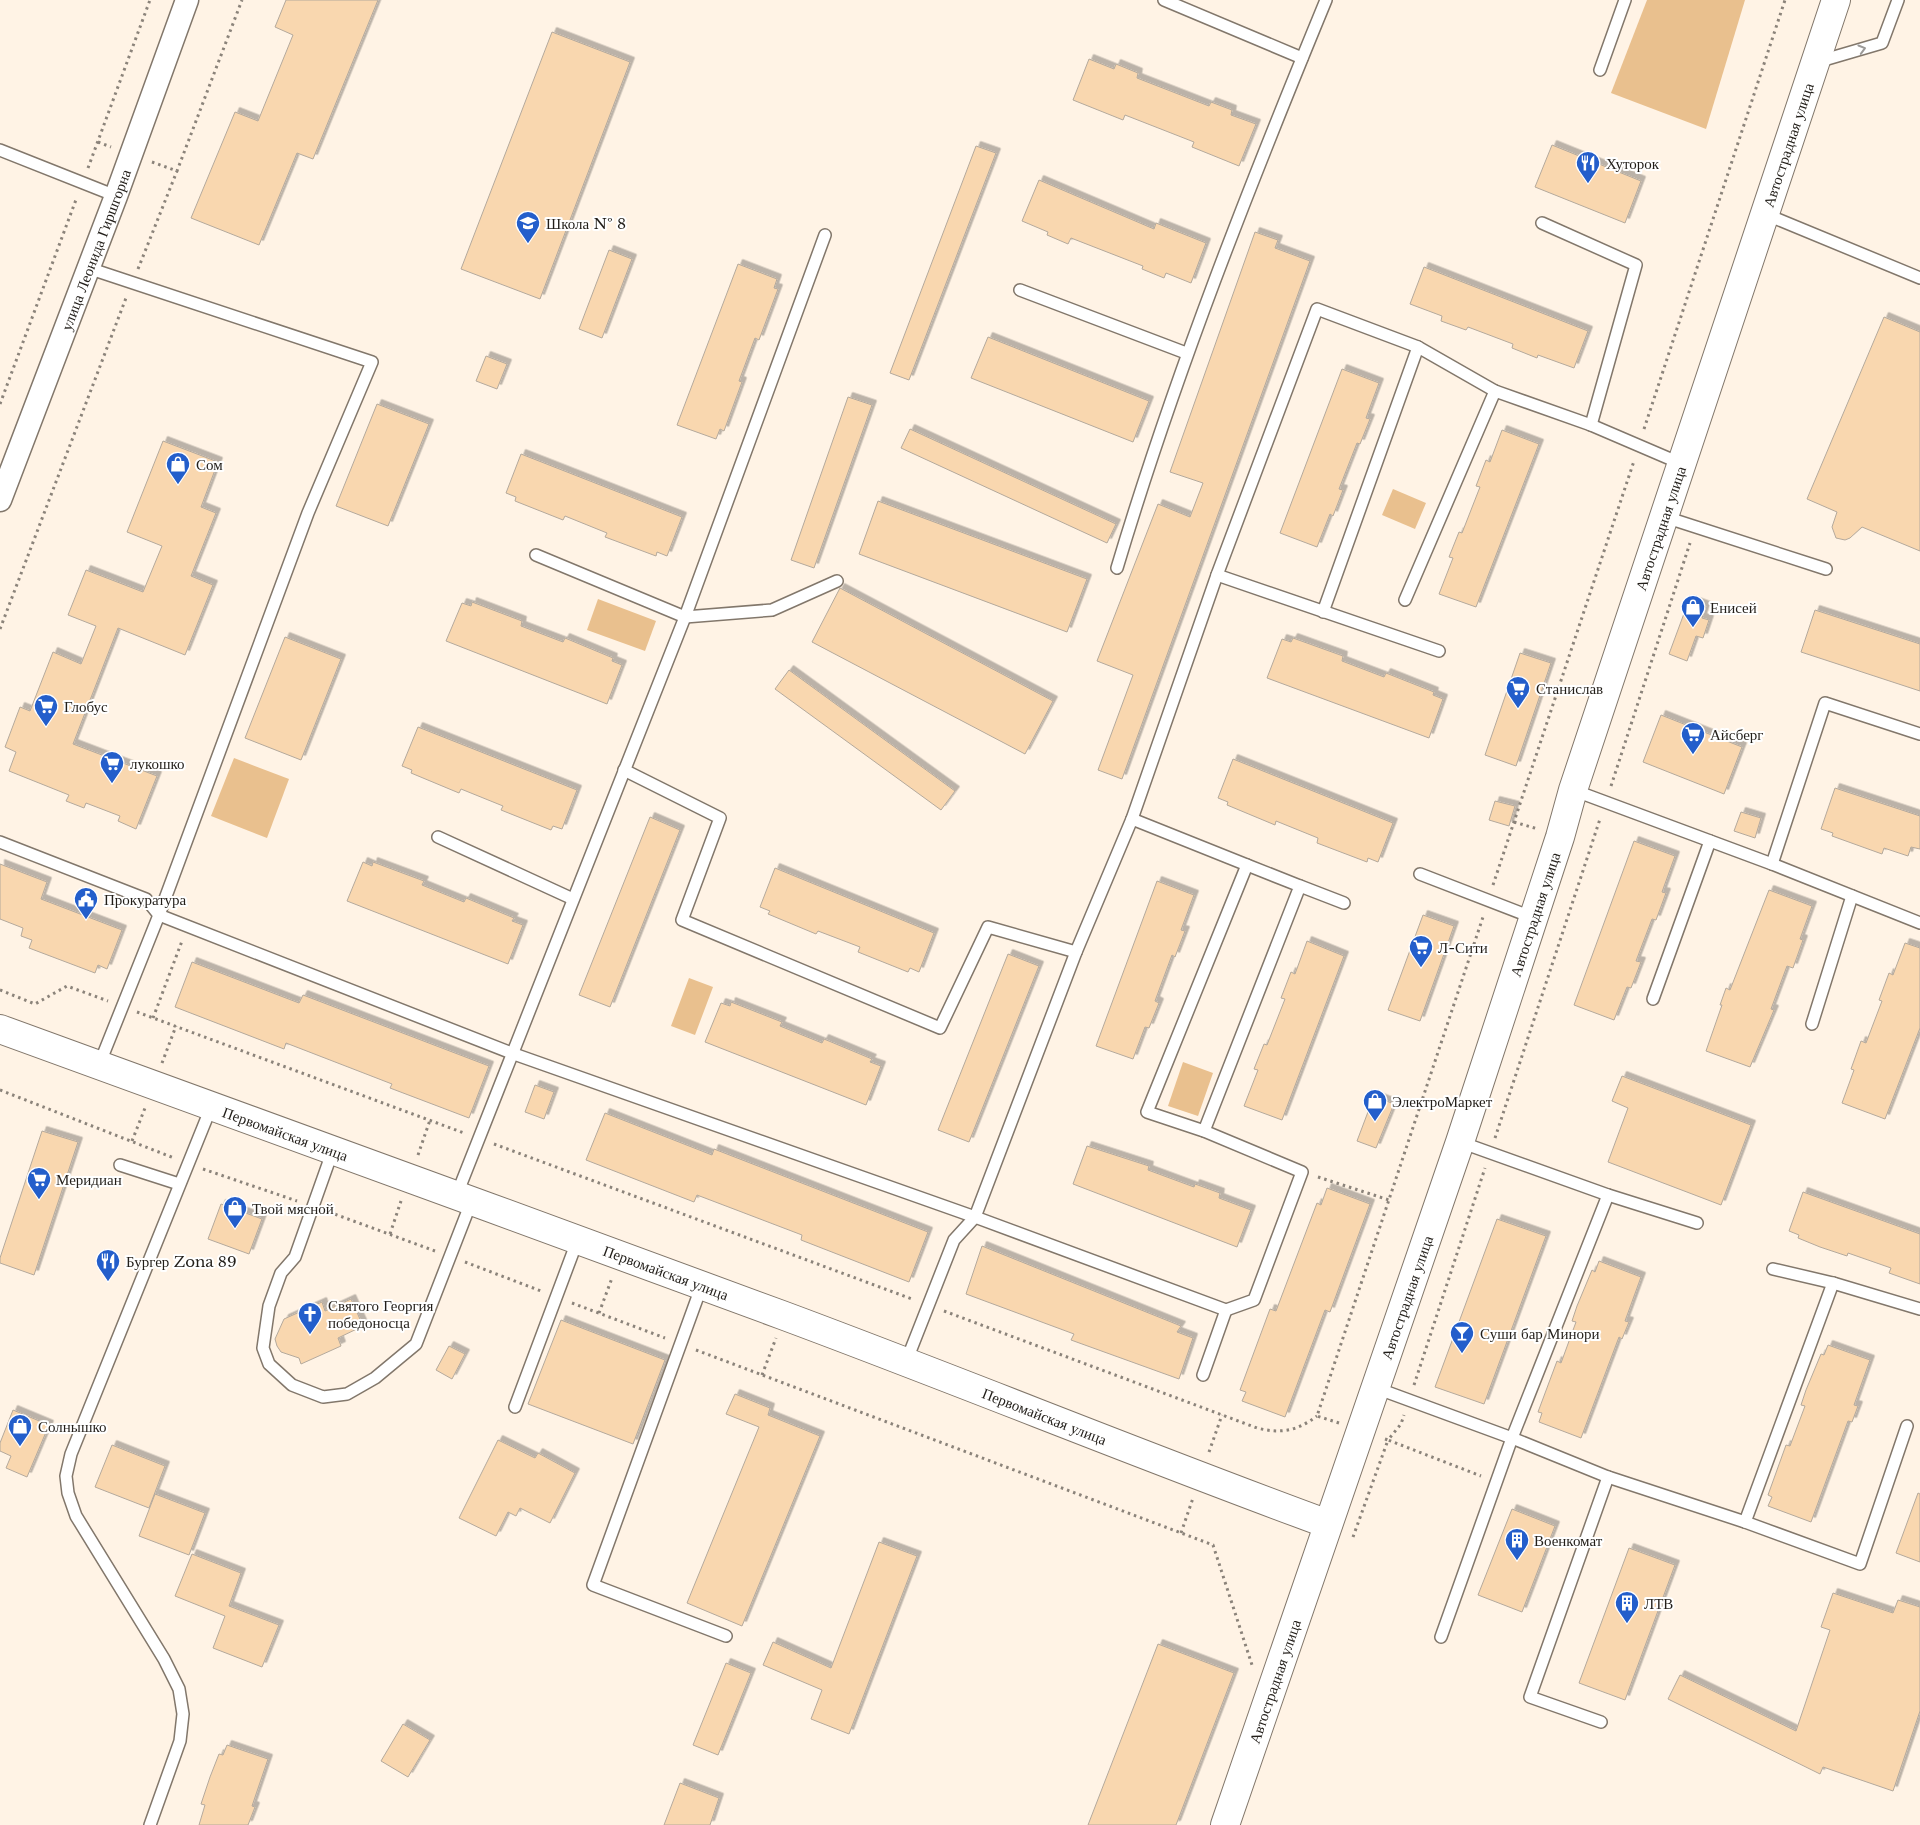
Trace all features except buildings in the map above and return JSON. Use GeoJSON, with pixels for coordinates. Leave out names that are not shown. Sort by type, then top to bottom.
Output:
{"type":"FeatureCollection","features":[{"type":"Feature","properties":{"kind":"main road","name":"Автострадная улица"},"geometry":{"type":"LineString","coordinates":[[1225,1825],[1460,1142],[1534,918],[1573,790],[1836,0]]}},
{"type":"Feature","properties":{"kind":"main road","name":"Первомайская улица"},"geometry":{"type":"LineString","coordinates":[[0,1028],[578,1238],[906,1362],[1200,1477],[1328,1524]]}},
{"type":"Feature","properties":{"kind":"street","name":"улица Леонида Гиршгорна"},"geometry":{"type":"LineString","coordinates":[[0,500],[132,154],[188,0]]}},
{"type":"Feature","properties":{"kind":"lane"},"geometry":{"type":"LineString","coordinates":[[1164,0],[1302,58]]}},
{"type":"Feature","properties":{"kind":"lane"},"geometry":{"type":"LineString","coordinates":[[1117,568],[1140,490],[1186,352],[1326,0]]}},
{"type":"Feature","properties":{"kind":"lane"},"geometry":{"type":"LineString","coordinates":[[1600,70],[1625,0]]}},
{"type":"Feature","properties":{"kind":"lane"},"geometry":{"type":"LineString","coordinates":[[1815,63],[1882,43],[1898,0]]}},
{"type":"Feature","properties":{"kind":"lane"},"geometry":{"type":"LineString","coordinates":[[0,150],[116,196]]}},
{"type":"Feature","properties":{"kind":"lane"},"geometry":{"type":"LineString","coordinates":[[1765,214],[1920,278]]}},
{"type":"Feature","properties":{"kind":"lane"},"geometry":{"type":"LineString","coordinates":[[1542,224],[1636,265],[1592,424]]}},
{"type":"Feature","properties":{"kind":"lane"},"geometry":{"type":"LineString","coordinates":[[334,1149],[295,1257],[281,1273],[269,1306],[263,1348],[269,1364],[292,1386],[323,1397],[347,1394],[368,1382],[416,1344],[450,1256],[480,1139],[573,898],[685,617],[825,235]]}},
{"type":"Feature","properties":{"kind":"lane"},"geometry":{"type":"LineString","coordinates":[[88,268],[372,362],[308,513],[160,915],[99,1065]]}},
{"type":"Feature","properties":{"kind":"lane"},"geometry":{"type":"LineString","coordinates":[[1020,290],[1186,352]]}},
{"type":"Feature","properties":{"kind":"lane"},"geometry":{"type":"LineString","coordinates":[[906,1362],[954,1240],[975,1217],[1076,952],[1132,819],[1217,575],[1316,309],[1418,347],[1494,391],[1592,424],[1682,464]]}},
{"type":"Feature","properties":{"kind":"lane"},"geometry":{"type":"LineString","coordinates":[[1323,612],[1418,347]]}},
{"type":"Feature","properties":{"kind":"lane"},"geometry":{"type":"LineString","coordinates":[[1405,600],[1494,391]]}},
{"type":"Feature","properties":{"kind":"lane"},"geometry":{"type":"LineString","coordinates":[[1665,517],[1826,569]]}},
{"type":"Feature","properties":{"kind":"lane"},"geometry":{"type":"LineString","coordinates":[[536,555],[685,617],[772,610],[837,581]]}},
{"type":"Feature","properties":{"kind":"lane"},"geometry":{"type":"LineString","coordinates":[[1217,575],[1438,651]]}},
{"type":"Feature","properties":{"kind":"lane"},"geometry":{"type":"LineString","coordinates":[[1772,864],[1826,703],[1920,734]]}},
{"type":"Feature","properties":{"kind":"lane"},"geometry":{"type":"LineString","coordinates":[[624,770],[720,818],[682,920],[940,1028],[988,927],[1076,952]]}},
{"type":"Feature","properties":{"kind":"lane"},"geometry":{"type":"LineString","coordinates":[[1573,790],[1772,864],[1920,923]]}},
{"type":"Feature","properties":{"kind":"lane"},"geometry":{"type":"LineString","coordinates":[[1132,819],[1344,903]]}},
{"type":"Feature","properties":{"kind":"lane"},"geometry":{"type":"LineString","coordinates":[[438,837],[573,898]]}},
{"type":"Feature","properties":{"kind":"lane"},"geometry":{"type":"LineString","coordinates":[[1653,999],[1710,841]]}},
{"type":"Feature","properties":{"kind":"lane"},"geometry":{"type":"LineString","coordinates":[[0,842],[146,899],[160,915],[514,1054],[975,1217],[1226,1310],[1254,1300],[1302,1172],[1204,1131],[1147,1112],[1247,866]]}},
{"type":"Feature","properties":{"kind":"lane"},"geometry":{"type":"LineString","coordinates":[[1420,874],[1534,918]]}},
{"type":"Feature","properties":{"kind":"lane"},"geometry":{"type":"LineString","coordinates":[[1204,1131],[1300,886]]}},
{"type":"Feature","properties":{"kind":"lane"},"geometry":{"type":"LineString","coordinates":[[1812,1024],[1852,896]]}},
{"type":"Feature","properties":{"kind":"lane"},"geometry":{"type":"LineString","coordinates":[[150,1825],[180,1741],[183,1714],[179,1690],[164,1659],[76,1516],[68,1493],[66,1476],[71,1454],[96,1389],[179,1184],[190,1164],[212,1105]]}},
{"type":"Feature","properties":{"kind":"lane"},"geometry":{"type":"LineString","coordinates":[[1460,1142],[1608,1195],[1697,1223]]}},
{"type":"Feature","properties":{"kind":"lane"},"geometry":{"type":"LineString","coordinates":[[120,1165],[179,1184]]}},
{"type":"Feature","properties":{"kind":"lane"},"geometry":{"type":"LineString","coordinates":[[1441,1636],[1512,1438],[1608,1195]]}},
{"type":"Feature","properties":{"kind":"lane"},"geometry":{"type":"LineString","coordinates":[[515,1407],[578,1238]]}},
{"type":"Feature","properties":{"kind":"lane"},"geometry":{"type":"LineString","coordinates":[[1773,1269],[1833,1283],[1920,1309]]}},
{"type":"Feature","properties":{"kind":"lane"},"geometry":{"type":"LineString","coordinates":[[1745,1522],[1833,1283]]}},
{"type":"Feature","properties":{"kind":"lane"},"geometry":{"type":"LineString","coordinates":[[702,1285],[594,1586],[726,1636]]}},
{"type":"Feature","properties":{"kind":"lane"},"geometry":{"type":"LineString","coordinates":[[1203,1375],[1226,1310]]}},
{"type":"Feature","properties":{"kind":"lane"},"geometry":{"type":"LineString","coordinates":[[1376,1388],[1512,1438],[1608,1478],[1745,1522],[1860,1564],[1907,1426]]}},
{"type":"Feature","properties":{"kind":"lane"},"geometry":{"type":"LineString","coordinates":[[1601,1722],[1530,1697],[1608,1478]]}},
{"type":"Feature","properties":{"kind":"path"},"geometry":{"type":"LineString","coordinates":[[0,404],[150,0]]}},
{"type":"Feature","properties":{"kind":"path"},"geometry":{"type":"LineString","coordinates":[[0,629],[242,0]]}},
{"type":"Feature","properties":{"kind":"path"},"geometry":{"type":"LineString","coordinates":[[0,990],[35,1004],[67,986],[1257,1428],[1273,1432],[1289,1432],[1304,1426],[1317,1416],[1786,0]]}},
{"type":"Feature","properties":{"kind":"path"},"geometry":{"type":"LineString","coordinates":[[98,142],[177,171]]}},
{"type":"Feature","properties":{"kind":"path"},"geometry":{"type":"LineString","coordinates":[[1414,1386],[1696,526]]}},
{"type":"Feature","properties":{"kind":"path"},"geometry":{"type":"LineString","coordinates":[[153,1018],[188,926]]}},
{"type":"Feature","properties":{"kind":"path"},"geometry":{"type":"LineString","coordinates":[[0,1090],[190,1164],[450,1256],[1213,1545],[1253,1668]]}},
{"type":"Feature","properties":{"kind":"path"},"geometry":{"type":"LineString","coordinates":[[1302,1172],[1389,1200]]}},
{"type":"Feature","properties":{"kind":"path"},"geometry":{"type":"LineString","coordinates":[[600,1313],[620,1255]]}},
{"type":"Feature","properties":{"kind":"path"},"geometry":{"type":"LineString","coordinates":[[762,1375],[785,1316]]}},
{"type":"Feature","properties":{"kind":"path"},"geometry":{"type":"LineString","coordinates":[[1388,1440],[1401,1424],[1404,1414]]}},
{"type":"Feature","properties":{"kind":"path"},"geometry":{"type":"LineString","coordinates":[[1317,1416],[1362,1430],[1496,1482]]}},
{"type":"Feature","properties":{"kind":"shaded area"},"geometry":{"type":"Polygon","coordinates":[[[1647,0],[1745,0],[1706,129],[1611,93],[1647,0]]]}},
{"type":"Feature","properties":{"kind":"shaded area"},"geometry":{"type":"Polygon","coordinates":[[[1393,489],[1426,503],[1415,529],[1382,515],[1393,489]]]}},
{"type":"Feature","properties":{"kind":"shaded area"},"geometry":{"type":"Polygon","coordinates":[[[598,599],[656,621],[645,651],[587,630],[598,599]]]}},
{"type":"Feature","properties":{"kind":"shaded area"},"geometry":{"type":"Polygon","coordinates":[[[234,758],[289,779],[267,838],[211,816],[234,758]]]}},
{"type":"Feature","properties":{"kind":"shaded area"},"geometry":{"type":"Polygon","coordinates":[[[689,978],[713,987],[695,1035],[671,1026],[689,978]]]}},
{"type":"Feature","properties":{"kind":"shaded area"},"geometry":{"type":"Polygon","coordinates":[[[1183,1062],[1213,1073],[1198,1116],[1168,1106],[1183,1062]]]}},
{"type":"Feature","properties":{"kind":"place","name":"Хуторок"},"geometry":{"type":"Point","coordinates":[1588,184]}},
{"type":"Feature","properties":{"kind":"place","name":"Школа № 8"},"geometry":{"type":"Point","coordinates":[528,244]}},
{"type":"Feature","properties":{"kind":"place","name":"Сом"},"geometry":{"type":"Point","coordinates":[178,485]}},
{"type":"Feature","properties":{"kind":"place","name":"Енисей"},"geometry":{"type":"Point","coordinates":[1693,628]}},
{"type":"Feature","properties":{"kind":"place","name":"Станислав"},"geometry":{"type":"Point","coordinates":[1518,709]}},
{"type":"Feature","properties":{"kind":"place","name":"Глобус"},"geometry":{"type":"Point","coordinates":[46,727]}},
{"type":"Feature","properties":{"kind":"place","name":"Айсберг"},"geometry":{"type":"Point","coordinates":[1693,755]}},
{"type":"Feature","properties":{"kind":"place","name":"лукошко"},"geometry":{"type":"Point","coordinates":[112,784]}},
{"type":"Feature","properties":{"kind":"place","name":"Прокуратура"},"geometry":{"type":"Point","coordinates":[86,920]}},
{"type":"Feature","properties":{"kind":"place","name":"Л-Сити"},"geometry":{"type":"Point","coordinates":[1421,968]}},
{"type":"Feature","properties":{"kind":"place","name":"ЭлектроМаркет"},"geometry":{"type":"Point","coordinates":[1375,1122]}},
{"type":"Feature","properties":{"kind":"place","name":"Меридиан"},"geometry":{"type":"Point","coordinates":[39,1200]}},
{"type":"Feature","properties":{"kind":"place","name":"Твой мясной"},"geometry":{"type":"Point","coordinates":[235,1229]}},
{"type":"Feature","properties":{"kind":"place","name":"Бургер Zona 89"},"geometry":{"type":"Point","coordinates":[108,1282]}},
{"type":"Feature","properties":{"kind":"place","name":"Святого Георгия победоносца"},"geometry":{"type":"Point","coordinates":[310,1335]}},
{"type":"Feature","properties":{"kind":"place","name":"Суши бар Минори"},"geometry":{"type":"Point","coordinates":[1462,1354]}},
{"type":"Feature","properties":{"kind":"place","name":"Солнышко"},"geometry":{"type":"Point","coordinates":[20,1447]}},
{"type":"Feature","properties":{"kind":"place","name":"Военкомат"},"geometry":{"type":"Point","coordinates":[1517,1561]}},
{"type":"Feature","properties":{"kind":"place","name":"ЛТВ"},"geometry":{"type":"Point","coordinates":[1627,1624]}}]}
